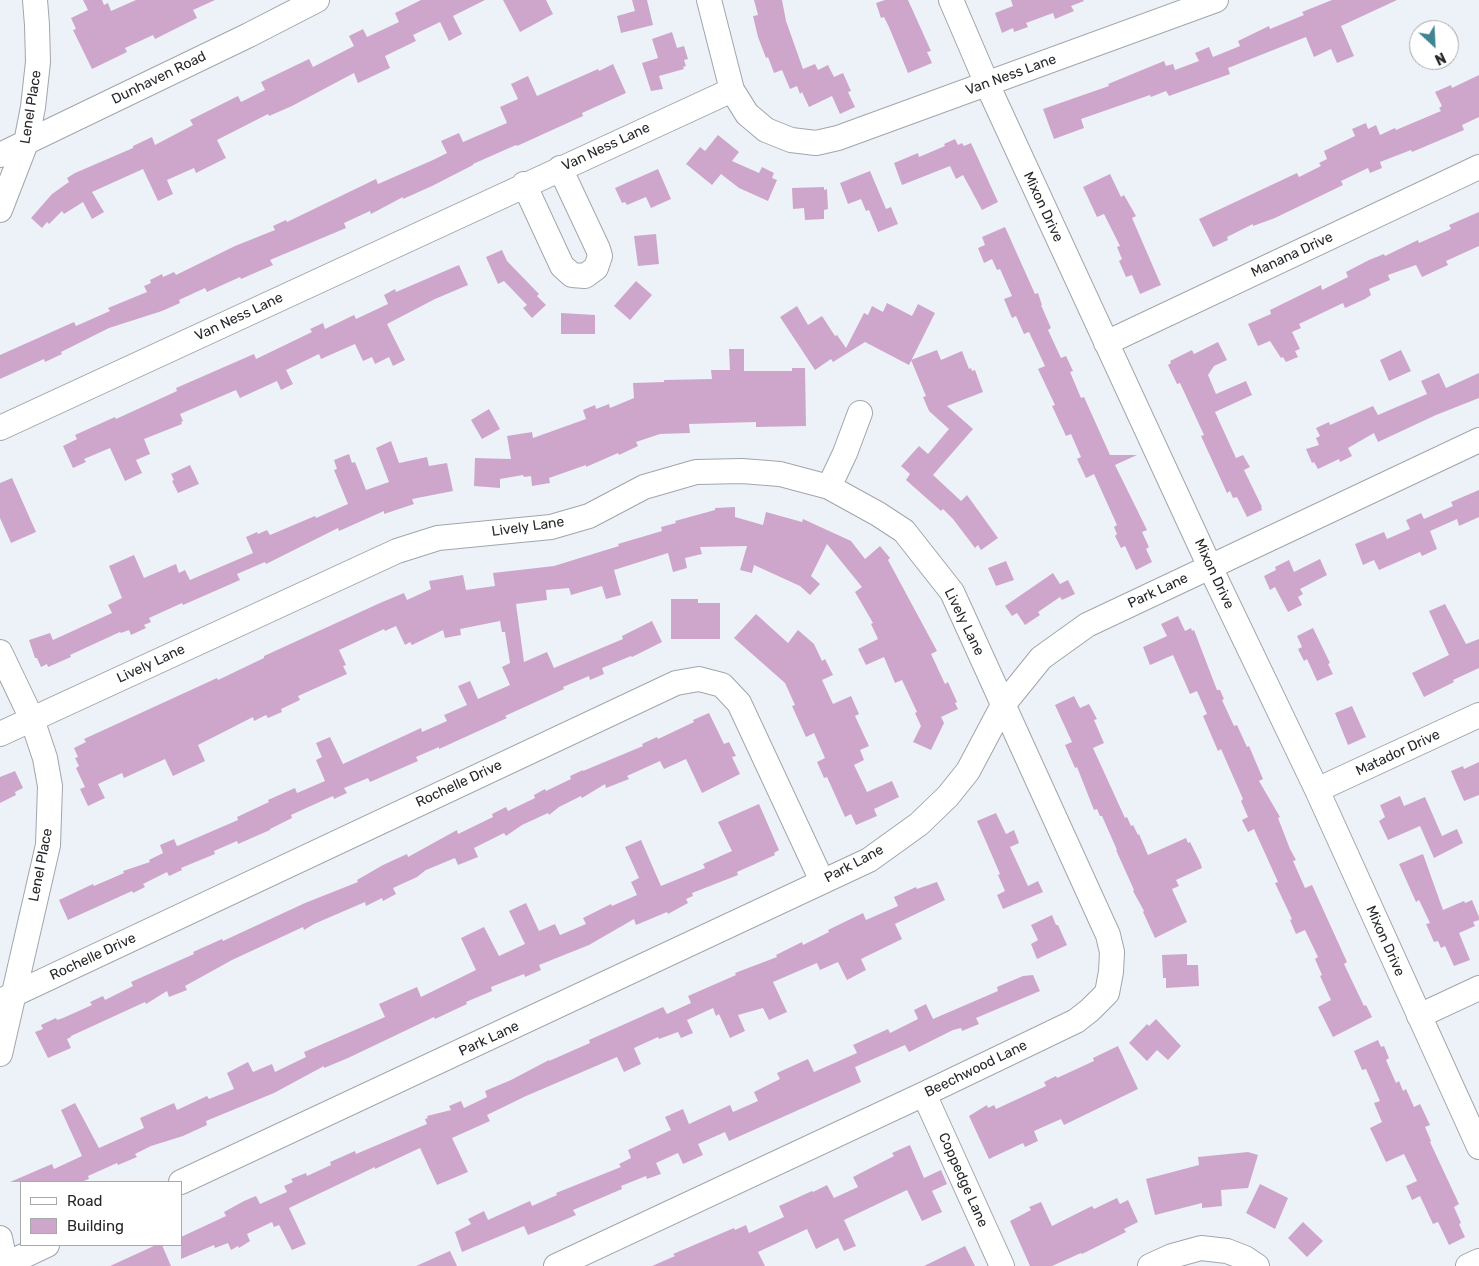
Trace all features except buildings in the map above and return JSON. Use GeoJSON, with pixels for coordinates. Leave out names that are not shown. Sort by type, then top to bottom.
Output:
{"type":"FeatureCollection","features":[{"type":"Feature","properties":{"kind":"street","name":"Lenel Place"},"geometry":{"type":"LineString","coordinates":[[0,210],[26,143],[33,107],[38,62],[38,25],[34,0]]}},
{"type":"Feature","properties":{"kind":"street","name":"Dunhaven Road"},"geometry":{"type":"LineString","coordinates":[[0,155],[317,0]]}},
{"type":"Feature","properties":{"kind":"street"},"geometry":{"type":"LineString","coordinates":[[709,0],[732,90]]}},
{"type":"Feature","properties":{"kind":"street","name":"Mixon Drive"},"geometry":{"type":"LineString","coordinates":[[951,0],[987,84],[1106,343],[1210,567],[1317,790],[1479,1147]]}},
{"type":"Feature","properties":{"kind":"street","name":"Van Ness Lane"},"geometry":{"type":"LineString","coordinates":[[0,428],[524,184],[732,90],[747,114],[766,130],[791,140],[816,142],[838,138],[1216,0]]}},
{"type":"Feature","properties":{"kind":"street","name":"Manana Drive"},"geometry":{"type":"LineString","coordinates":[[1106,343],[1479,167]]}},
{"type":"Feature","properties":{"kind":"street"},"geometry":{"type":"LineString","coordinates":[[524,184],[562,266],[572,275],[585,276],[596,268],[600,256],[560,168]]}},
{"type":"Feature","properties":{"kind":"street"},"geometry":{"type":"LineString","coordinates":[[829,488],[860,414]]}},
{"type":"Feature","properties":{"kind":"street","name":"Park Lane"},"geometry":{"type":"LineString","coordinates":[[182,1182],[869,860],[924,819],[948,796],[968,771],[1003,705],[1041,658],[1087,625],[1479,440]]}},
{"type":"Feature","properties":{"kind":"street","name":"Lively Lane"},"geometry":{"type":"LineString","coordinates":[[0,734],[397,551],[438,538],[551,527],[589,516],[644,488],[696,472],[742,471],[780,474],[829,488],[878,514],[904,531],[952,592],[1003,705]]}},
{"type":"Feature","properties":{"kind":"street","name":"Lenel Place"},"geometry":{"type":"LineString","coordinates":[[0,652],[32,719],[45,758],[50,786],[48,845],[7,998],[0,1054]]}},
{"type":"Feature","properties":{"kind":"street","name":"Rochelle Drive"},"geometry":{"type":"LineString","coordinates":[[7,998],[676,683],[699,679],[722,685],[739,703],[822,882]]}},
{"type":"Feature","properties":{"kind":"street","name":"Beechwood Lane"},"geometry":{"type":"LineString","coordinates":[[556,1266],[1076,1021],[1090,1010],[1107,992],[1112,972],[1112,952],[1108,935],[1003,705]]}},
{"type":"Feature","properties":{"kind":"street","name":"Matador Drive"},"geometry":{"type":"LineString","coordinates":[[1317,790],[1479,715]]}},
{"type":"Feature","properties":{"kind":"street"},"geometry":{"type":"LineString","coordinates":[[1419,1016],[1479,988]]}},
{"type":"Feature","properties":{"kind":"street","name":"Coppedge Lane"},"geometry":{"type":"LineString","coordinates":[[924,1094],[1002,1266]]}},
{"type":"Feature","properties":{"kind":"street"},"geometry":{"type":"LineString","coordinates":[[0,1238],[4,1266],[46,1246]]}},
{"type":"Feature","properties":{"kind":"street"},"geometry":{"type":"LineString","coordinates":[[1150,1266],[1172,1256],[1201,1248],[1227,1252],[1245,1258],[1257,1266]]}},
{"type":"Feature","properties":{"kind":"street"},"geometry":{"type":"LineString","coordinates":[[1468,1266],[1479,1261]]}}]}
